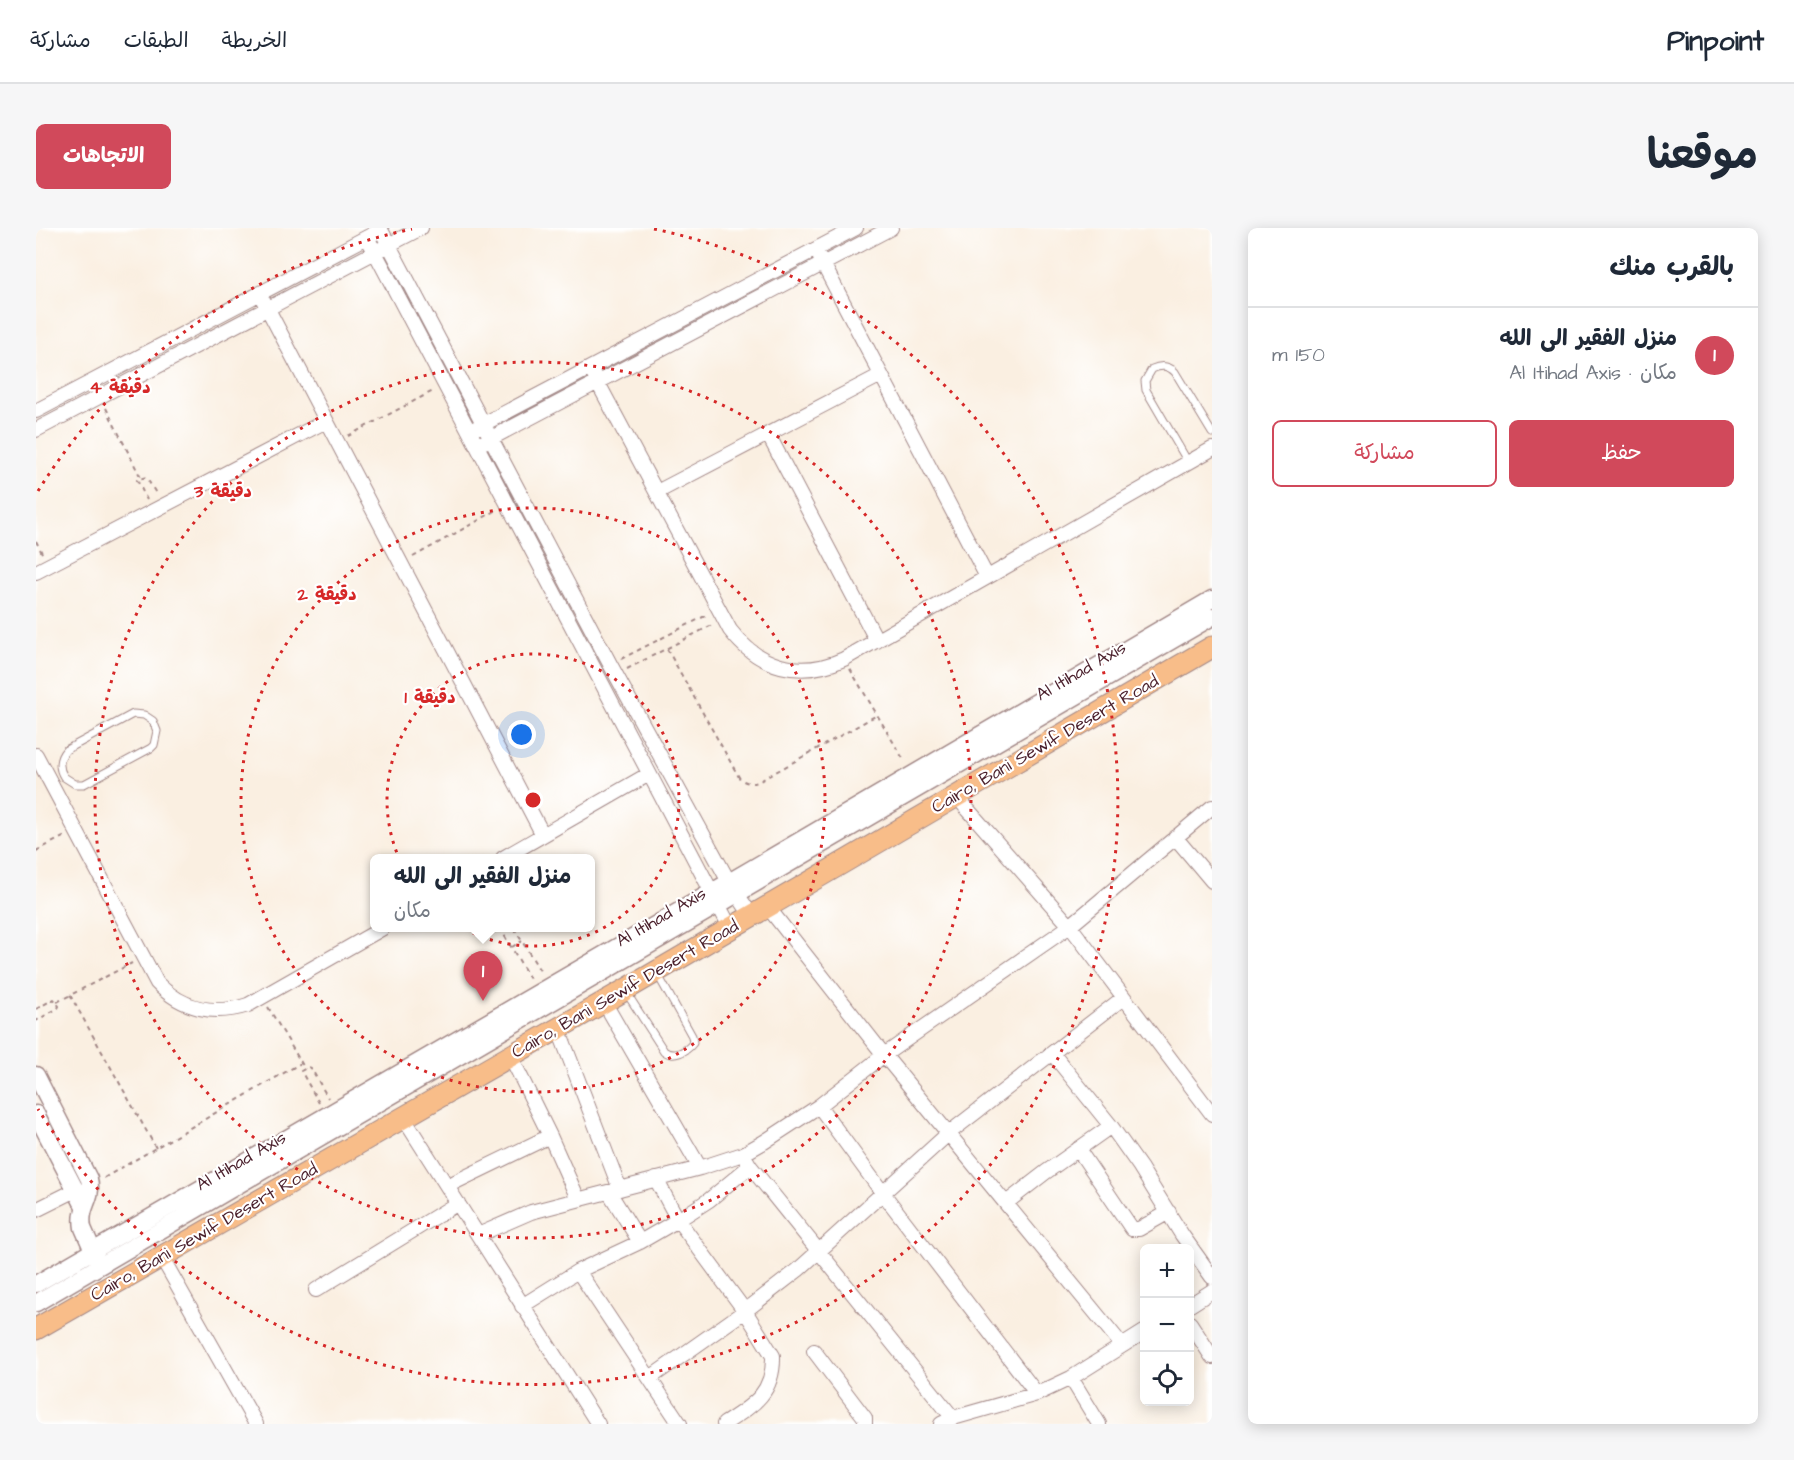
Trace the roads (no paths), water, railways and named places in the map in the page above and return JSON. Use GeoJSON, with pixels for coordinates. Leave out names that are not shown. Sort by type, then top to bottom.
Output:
{"type":"FeatureCollection","features":[{"type":"Feature","properties":{"kind":"main road","name":"Cairo, Bani Sewif Desert Road"},"geometry":{"type":"LineString","coordinates":[[36,1329],[625,990],[1212,647]]}},
{"type":"Feature","properties":{"kind":"street"},"geometry":{"type":"LineString","coordinates":[[36,430],[421,228]]}},
{"type":"Feature","properties":{"kind":"street"},"geometry":{"type":"LineString","coordinates":[[469,431],[856,228]]}},
{"type":"Feature","properties":{"kind":"street"},"geometry":{"type":"LineString","coordinates":[[477,446],[891,228]]}},
{"type":"Feature","properties":{"kind":"street"},"geometry":{"type":"LineString","coordinates":[[36,411],[383,229],[389,245],[613,669],[734,888],[759,910],[884,1055],[1122,1345]]}},
{"type":"Feature","properties":{"kind":"street"},"geometry":{"type":"LineString","coordinates":[[367,237],[730,927]]}},
{"type":"Feature","properties":{"kind":"street"},"geometry":{"type":"LineString","coordinates":[[815,249],[987,578]]}},
{"type":"Feature","properties":{"kind":"street"},"geometry":{"type":"LineString","coordinates":[[260,294],[543,835]]}},
{"type":"Feature","properties":{"kind":"street"},"geometry":{"type":"LineString","coordinates":[[590,368],[730,630],[754,655],[787,668],[811,669],[844,659],[1212,449]]}},
{"type":"Feature","properties":{"kind":"street"},"geometry":{"type":"LineString","coordinates":[[657,492],[881,375]]}},
{"type":"Feature","properties":{"kind":"street"},"geometry":{"type":"LineString","coordinates":[[42,568],[326,421]]}},
{"type":"Feature","properties":{"kind":"street"},"geometry":{"type":"LineString","coordinates":[[768,434],[877,641]]}},
{"type":"Feature","properties":{"kind":"street","name":"Al Itihad Axis"},"geometry":{"type":"LineString","coordinates":[[36,1284],[97,1259],[716,899],[913,775],[1212,599]]}},
{"type":"Feature","properties":{"kind":"street","name":"Al Itihad Axis"},"geometry":{"type":"LineString","coordinates":[[734,888],[1212,617]]}},
{"type":"Feature","properties":{"kind":"street"},"geometry":{"type":"LineString","coordinates":[[36,755],[55,776],[76,831],[157,983],[183,1003],[216,1011],[248,1005],[374,932]]}},
{"type":"Feature","properties":{"kind":"street"},"geometry":{"type":"LineString","coordinates":[[510,854],[649,774]]}},
{"type":"Feature","properties":{"kind":"street"},"geometry":{"type":"LineString","coordinates":[[956,796],[1070,926],[1212,1114]]}},
{"type":"Feature","properties":{"kind":"street"},"geometry":{"type":"LineString","coordinates":[[522,1306],[578,1271],[640,1242],[709,1200],[746,1160],[884,1055],[1070,926],[1212,807]]}},
{"type":"Feature","properties":{"kind":"street"},"geometry":{"type":"LineString","coordinates":[[1175,837],[1212,881]]}},
{"type":"Feature","properties":{"kind":"street","name":"Al Itihad Axis"},"geometry":{"type":"LineString","coordinates":[[36,1303],[97,1259],[331,1113],[544,989],[716,899]]}},
{"type":"Feature","properties":{"kind":"street"},"geometry":{"type":"LineString","coordinates":[[650,1378],[745,1311],[819,1252],[949,1133],[1123,998]]}},
{"type":"Feature","properties":{"kind":"street"},"geometry":{"type":"LineString","coordinates":[[604,1002],[700,1168]]}},
{"type":"Feature","properties":{"kind":"street"},"geometry":{"type":"LineString","coordinates":[[558,1028],[615,1191],[640,1242]]}},
{"type":"Feature","properties":{"kind":"street"},"geometry":{"type":"LineString","coordinates":[[1052,1053],[1111,1126],[1212,1277]]}},
{"type":"Feature","properties":{"kind":"street"},"geometry":{"type":"LineString","coordinates":[[510,1055],[578,1199]]}},
{"type":"Feature","properties":{"kind":"street"},"geometry":{"type":"LineString","coordinates":[[36,1075],[89,1179],[83,1188],[36,1210]]}},
{"type":"Feature","properties":{"kind":"street"},"geometry":{"type":"LineString","coordinates":[[819,1106],[1037,1394]]}},
{"type":"Feature","properties":{"kind":"street"},"geometry":{"type":"LineString","coordinates":[[36,1114],[83,1188],[90,1195],[84,1206],[83,1228],[109,1286]]}},
{"type":"Feature","properties":{"kind":"street"},"geometry":{"type":"LineString","coordinates":[[403,1117],[598,1424]]}},
{"type":"Feature","properties":{"kind":"street"},"geometry":{"type":"LineString","coordinates":[[1006,1203],[1111,1126]]}},
{"type":"Feature","properties":{"kind":"street"},"geometry":{"type":"LineString","coordinates":[[447,1186],[550,1136]]}},
{"type":"Feature","properties":{"kind":"street"},"geometry":{"type":"LineString","coordinates":[[1078,1149],[1132,1229],[1139,1228],[1169,1212]]}},
{"type":"Feature","properties":{"kind":"street"},"geometry":{"type":"LineString","coordinates":[[478,1235],[531,1212],[700,1168],[746,1160]]}},
{"type":"Feature","properties":{"kind":"street"},"geometry":{"type":"LineString","coordinates":[[746,1160],[947,1421],[1037,1394],[1071,1378],[1140,1334]]}},
{"type":"Feature","properties":{"kind":"street"},"geometry":{"type":"LineString","coordinates":[[656,1179],[678,1220],[745,1311],[773,1356],[770,1378],[762,1395],[753,1406],[724,1424]]}},
{"type":"Feature","properties":{"kind":"street"},"geometry":{"type":"LineString","coordinates":[[316,1290],[458,1203]]}},
{"type":"Feature","properties":{"kind":"street"},"geometry":{"type":"LineString","coordinates":[[161,1256],[256,1424]]}},
{"type":"Feature","properties":{"kind":"street"},"geometry":{"type":"LineString","coordinates":[[578,1271],[680,1424]]}},
{"type":"Feature","properties":{"kind":"street"},"geometry":{"type":"LineString","coordinates":[[1194,1302],[1212,1291]]}},
{"type":"Feature","properties":{"kind":"street"},"geometry":{"type":"LineString","coordinates":[[1194,1329],[1212,1357]]}},
{"type":"Feature","properties":{"kind":"street"},"geometry":{"type":"LineString","coordinates":[[814,1351],[865,1418],[865,1424]]}},
{"type":"Feature","properties":{"kind":"street"},"geometry":{"type":"LineString","coordinates":[[1071,1378],[1099,1424]]}},
{"type":"Feature","properties":{"kind":"lane"},"geometry":{"type":"LineString","coordinates":[[1188,462],[1146,390],[1145,381],[1152,369],[1167,366],[1175,372],[1212,434]]}},
{"type":"Feature","properties":{"kind":"lane"},"geometry":{"type":"LineString","coordinates":[[133,714],[149,717],[156,725],[158,735],[151,748],[84,784],[55,776],[60,759],[66,750],[133,714]]}},
{"type":"Feature","properties":{"kind":"lane"},"geometry":{"type":"LineString","coordinates":[[625,990],[664,1051],[674,1055],[689,1048],[693,1044],[692,1036],[656,972]]}},
{"type":"Feature","properties":{"kind":"place","name":"منزل الفقير الى الله"},"geometry":{"type":"Point","coordinates":[483,1001]}}]}
